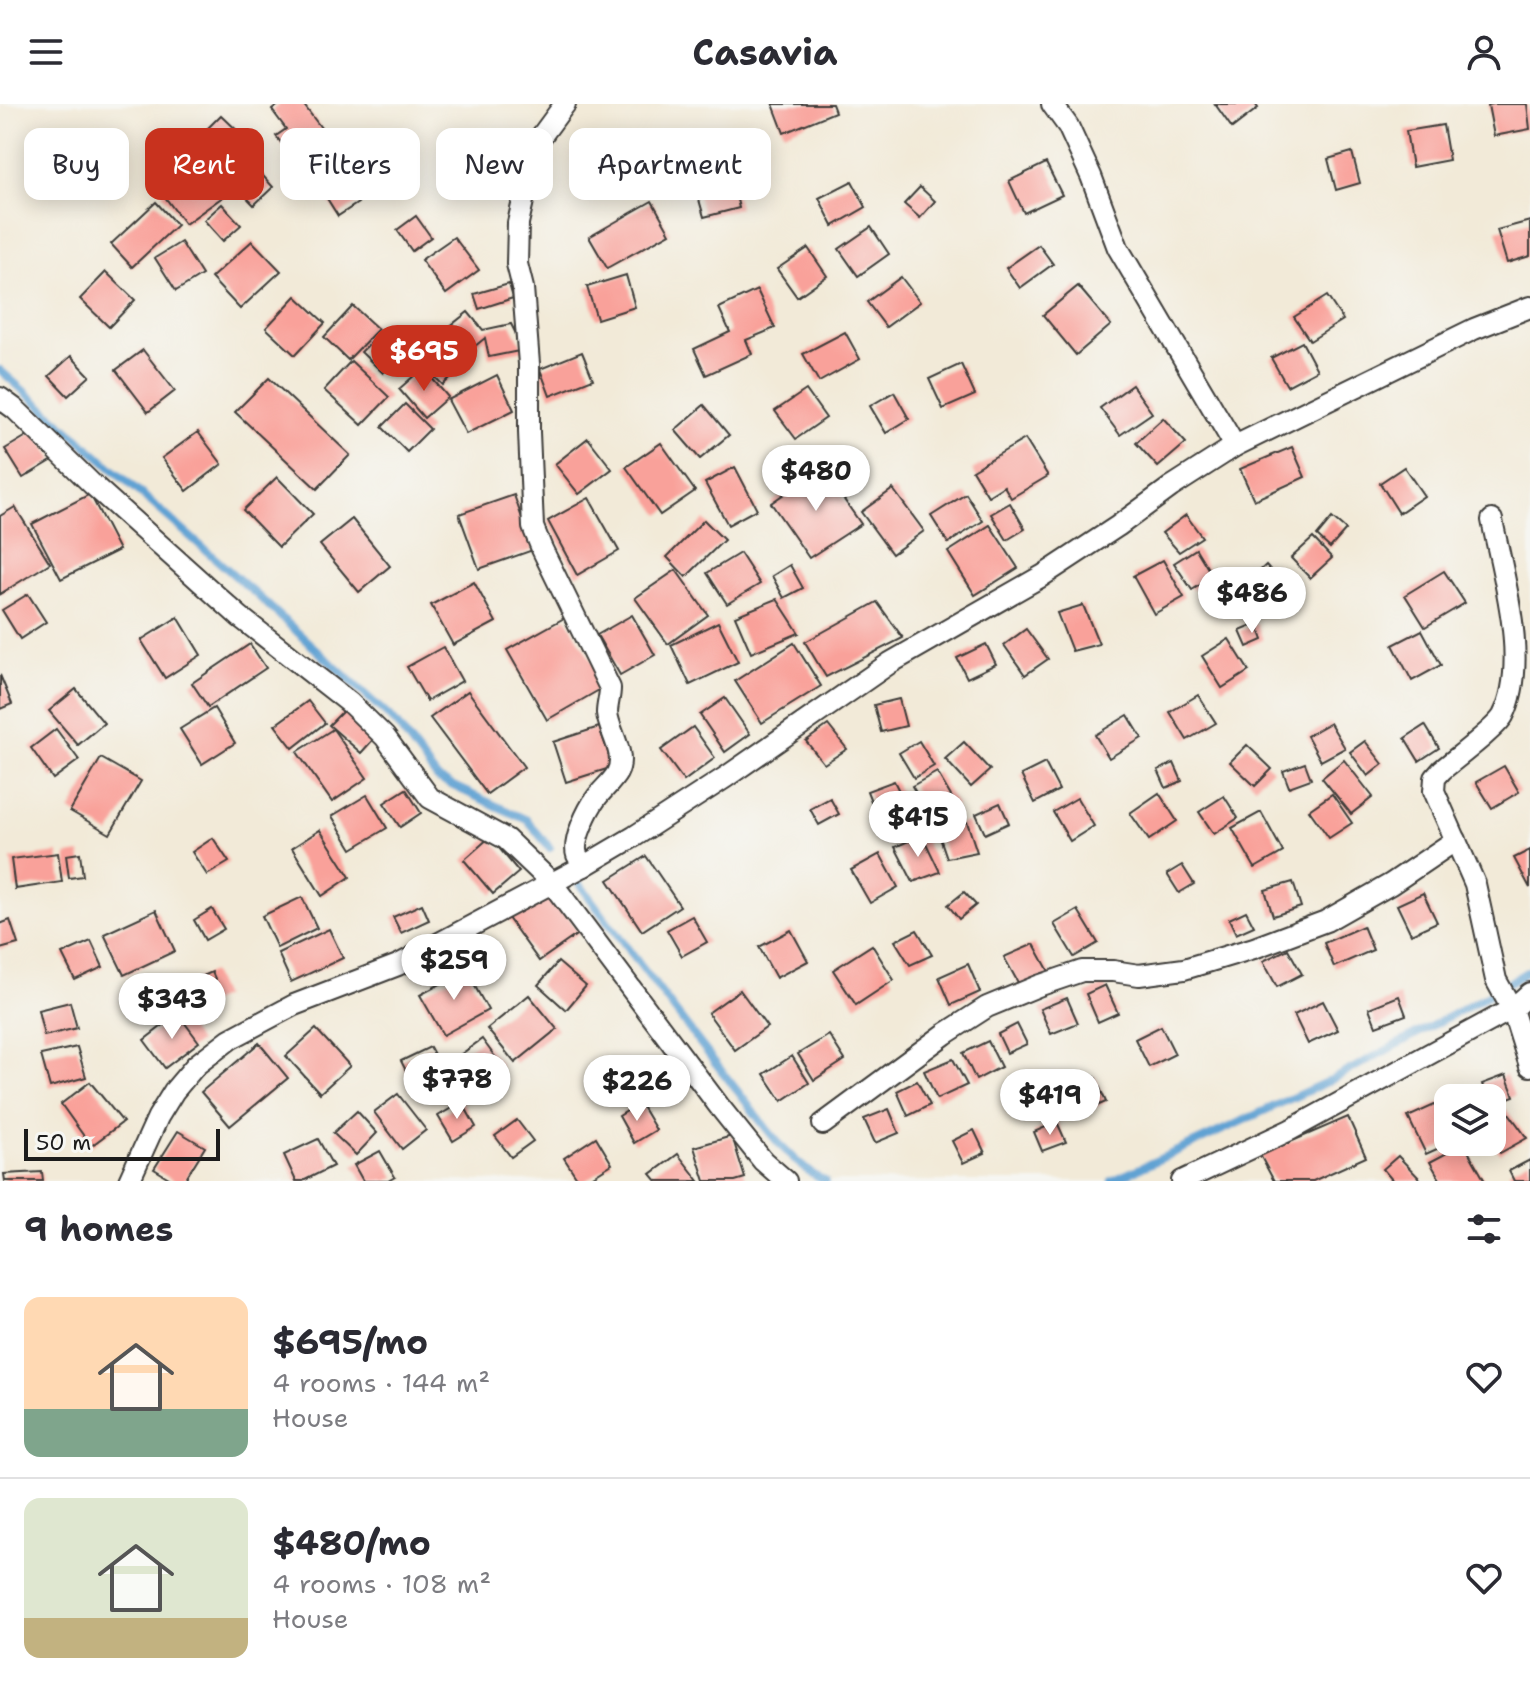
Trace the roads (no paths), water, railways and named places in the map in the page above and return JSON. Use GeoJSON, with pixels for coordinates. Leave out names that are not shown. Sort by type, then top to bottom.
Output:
{"type":"FeatureCollection","features":[{"type":"Feature","properties":{"kind":"street"},"geometry":{"type":"LineString","coordinates":[[565,104],[540,138],[532,161],[518,223],[517,264],[523,288],[529,364],[533,527],[610,688],[607,708],[609,724],[619,750],[617,773],[595,799],[582,824],[576,845],[577,855],[584,866]]}},
{"type":"Feature","properties":{"kind":"street"},"geometry":{"type":"LineString","coordinates":[[1052,104],[1068,126],[1091,176],[1118,248],[1235,446]]}},
{"type":"Feature","properties":{"kind":"street"},"geometry":{"type":"LineString","coordinates":[[129,1181],[158,1117],[174,1091],[196,1065],[230,1039],[294,1005],[398,965],[635,836],[890,663],[1042,576],[1235,446],[1474,329],[1530,307]]}},
{"type":"Feature","properties":{"kind":"street"},"geometry":{"type":"LineString","coordinates":[[0,398],[240,617],[350,703],[385,737],[430,798],[506,839],[552,883],[719,1106],[763,1161],[786,1181]]}},
{"type":"Feature","properties":{"kind":"street"},"geometry":{"type":"LineString","coordinates":[[1492,520],[1514,629],[1516,657],[1510,696],[1502,719],[1442,770],[1435,778],[1434,791],[1475,884],[1505,995],[1530,1066]]}},
{"type":"Feature","properties":{"kind":"street"},"geometry":{"type":"LineString","coordinates":[[823,1124],[925,1048],[987,1007],[1082,971],[1139,975],[1184,969],[1254,948],[1326,921],[1391,884],[1456,840]]}},
{"type":"Feature","properties":{"kind":"street"},"geometry":{"type":"LineString","coordinates":[[1182,1181],[1290,1130],[1505,995],[1530,993]]}},
{"type":"Feature","properties":{"kind":"waterway"},"geometry":{"type":"LineString","coordinates":[[0,370],[258,596],[394,721],[438,779],[527,820],[550,848]]}},
{"type":"Feature","properties":{"kind":"waterway"},"geometry":{"type":"LineString","coordinates":[[578,882],[774,1138],[798,1163],[825,1181]]}},
{"type":"Feature","properties":{"kind":"waterway"},"geometry":{"type":"LineString","coordinates":[[1112,1181],[1331,1080],[1530,970]]}}]}
